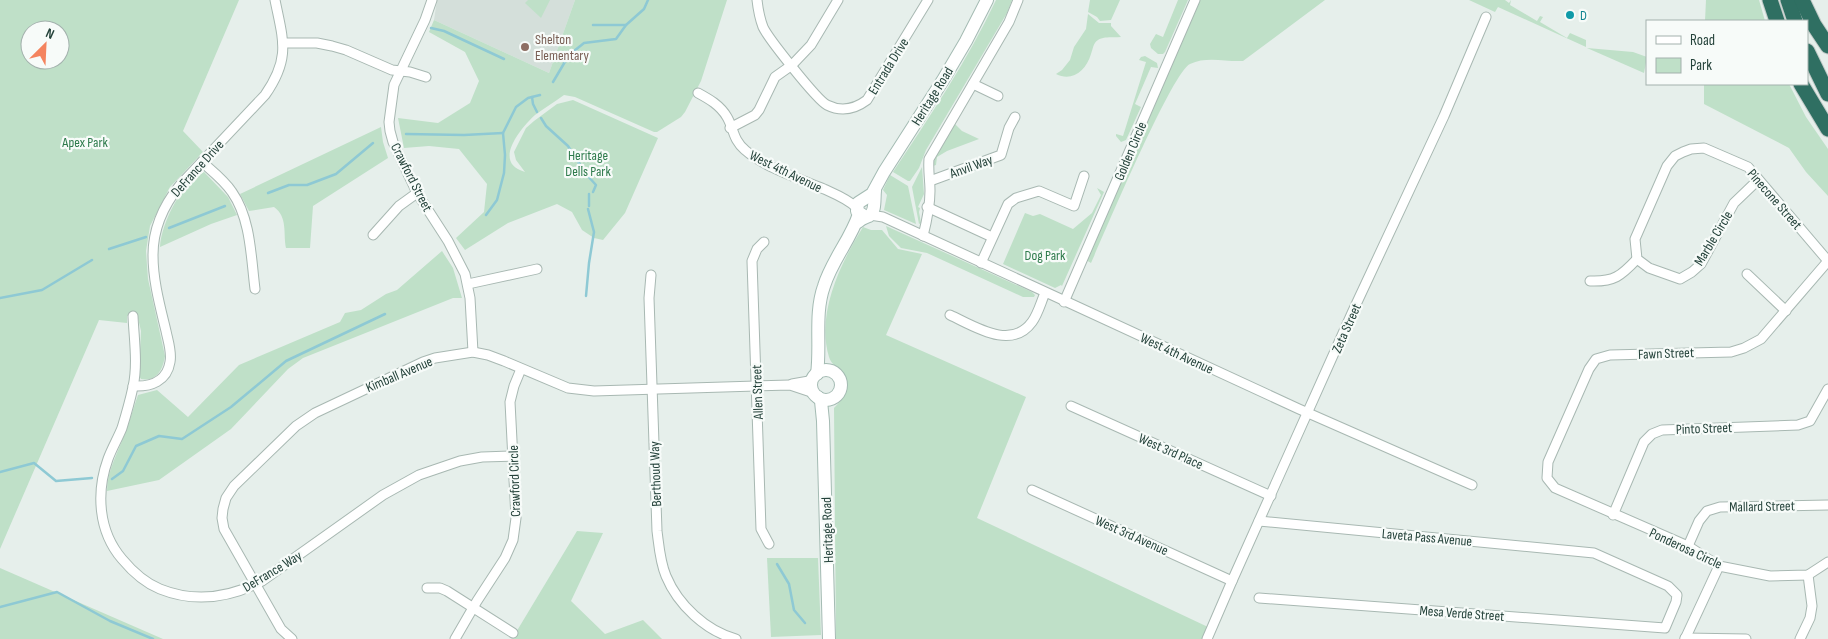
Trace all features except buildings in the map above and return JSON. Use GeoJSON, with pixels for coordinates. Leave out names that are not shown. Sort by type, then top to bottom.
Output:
{"type":"FeatureCollection","features":[{"type":"Feature","properties":{"kind":"highway"},"geometry":{"type":"LineString","coordinates":[[1770,0],[1777,20]]}},
{"type":"Feature","properties":{"kind":"highway"},"geometry":{"type":"LineString","coordinates":[[1788,0],[1795,20]]}},
{"type":"Feature","properties":{"kind":"highway"},"geometry":{"type":"LineString","coordinates":[[1802,0],[1814,26],[1828,46]]}},
{"type":"Feature","properties":{"kind":"highway"},"geometry":{"type":"LineString","coordinates":[[1808,52],[1828,94]]}},
{"type":"Feature","properties":{"kind":"highway"},"geometry":{"type":"LineString","coordinates":[[1802,85],[1828,129]]}},
{"type":"Feature","properties":{"kind":"main road","name":"Heritage Road"},"geometry":{"type":"LineString","coordinates":[[819,374],[824,363],[819,349],[820,306],[823,286],[884,172],[957,56],[987,0]]}},
{"type":"Feature","properties":{"kind":"main road"},"geometry":{"type":"LineString","coordinates":[[819,374],[837,375],[841,383],[839,393],[834,397],[826,399],[816,395],[812,388],[819,374]]}},
{"type":"Feature","properties":{"kind":"main road","name":"Heritage Road"},"geometry":{"type":"LineString","coordinates":[[816,395],[820,401],[823,421],[830,639]]}},
{"type":"Feature","properties":{"kind":"main road","name":"Heritage Road"},"geometry":{"type":"LineString","coordinates":[[823,421],[826,410],[834,397]]}},
{"type":"Feature","properties":{"kind":"street","name":"DeFrance Drive"},"geometry":{"type":"LineString","coordinates":[[133,386],[151,386],[158,382],[165,375],[171,360],[154,278],[153,241],[157,224],[169,198],[265,95],[276,79],[281,66],[283,43],[275,0]]}},
{"type":"Feature","properties":{"kind":"street","name":"Crawford Street"},"geometry":{"type":"LineString","coordinates":[[432,0],[425,20],[394,85],[389,122],[390,131],[393,142],[417,193],[458,259],[468,284],[472,352]]}},
{"type":"Feature","properties":{"kind":"street"},"geometry":{"type":"LineString","coordinates":[[758,0],[764,27],[792,65]]}},
{"type":"Feature","properties":{"kind":"street"},"geometry":{"type":"LineString","coordinates":[[730,128],[754,115],[759,110],[775,77],[792,65],[812,45],[838,0]]}},
{"type":"Feature","properties":{"kind":"street","name":"Entrada Drive"},"geometry":{"type":"LineString","coordinates":[[792,65],[826,105],[842,109],[852,109],[860,106],[876,87],[928,0]]}},
{"type":"Feature","properties":{"kind":"street"},"geometry":{"type":"LineString","coordinates":[[923,236],[929,203],[929,159],[1009,22],[1018,0]]}},
{"type":"Feature","properties":{"kind":"street","name":"Golden Circle"},"geometry":{"type":"LineString","coordinates":[[1064,302],[1195,0]]}},
{"type":"Feature","properties":{"kind":"street","name":"Zeta Street"},"geometry":{"type":"LineString","coordinates":[[1207,639],[1398,212],[1444,116],[1486,17]]}},
{"type":"Feature","properties":{"kind":"street"},"geometry":{"type":"LineString","coordinates":[[283,43],[309,42],[332,46],[392,70],[410,72],[426,77]]}},
{"type":"Feature","properties":{"kind":"street"},"geometry":{"type":"LineString","coordinates":[[973,84],[998,96]]}},
{"type":"Feature","properties":{"kind":"street","name":"West 4th Avenue"},"geometry":{"type":"LineString","coordinates":[[698,93],[714,102],[728,118],[730,128],[736,140],[744,150],[758,160],[1064,302],[1472,485]]}},
{"type":"Feature","properties":{"kind":"street","name":"Anvil Way"},"geometry":{"type":"LineString","coordinates":[[930,181],[1002,155],[1009,128],[1015,117]]}},
{"type":"Feature","properties":{"kind":"street","name":"Pinecone Street"},"geometry":{"type":"LineString","coordinates":[[1637,259],[1635,239],[1667,166],[1674,156],[1691,149],[1704,148],[1748,166],[1828,261]]}},
{"type":"Feature","properties":{"kind":"street"},"geometry":{"type":"LineString","coordinates":[[202,162],[233,193],[244,217],[250,248],[254,289]]}},
{"type":"Feature","properties":{"kind":"street"},"geometry":{"type":"LineString","coordinates":[[981,264],[1008,204],[1016,198],[1039,191],[1074,206],[1084,176]]}},
{"type":"Feature","properties":{"kind":"street","name":"Marble Circle"},"geometry":{"type":"LineString","coordinates":[[1637,259],[1649,268],[1680,278],[1692,272],[1702,264],[1734,203],[1758,180]]}},
{"type":"Feature","properties":{"kind":"street"},"geometry":{"type":"LineString","coordinates":[[373,235],[400,206],[417,193]]}},
{"type":"Feature","properties":{"kind":"street"},"geometry":{"type":"LineString","coordinates":[[928,207],[992,237]]}},
{"type":"Feature","properties":{"kind":"street","name":"Allen Street"},"geometry":{"type":"LineString","coordinates":[[764,242],[752,261],[761,529],[769,544]]}},
{"type":"Feature","properties":{"kind":"street"},"geometry":{"type":"LineString","coordinates":[[1590,281],[1604,282],[1618,278],[1637,259]]}},
{"type":"Feature","properties":{"kind":"street","name":"Fawn Street"},"geometry":{"type":"LineString","coordinates":[[1547,478],[1548,462],[1589,369],[1596,359],[1610,355],[1731,352],[1744,348],[1762,339],[1828,261]]}},
{"type":"Feature","properties":{"kind":"street"},"geometry":{"type":"LineString","coordinates":[[468,284],[536,269]]}},
{"type":"Feature","properties":{"kind":"street"},"geometry":{"type":"LineString","coordinates":[[1747,274],[1786,310]]}},
{"type":"Feature","properties":{"kind":"street","name":"Berthoud Way"},"geometry":{"type":"LineString","coordinates":[[651,275],[649,298],[657,531],[660,551],[666,575],[683,604],[720,633],[736,639]]}},
{"type":"Feature","properties":{"kind":"street"},"geometry":{"type":"LineString","coordinates":[[950,315],[996,336],[1014,336],[1024,331],[1033,321],[1045,293]]}},
{"type":"Feature","properties":{"kind":"street","name":"DeFrance Way"},"geometry":{"type":"LineString","coordinates":[[133,316],[136,354],[133,386],[122,428],[108,458],[101,483],[102,519],[112,545],[130,568],[146,581],[171,593],[193,598],[211,598],[225,596],[256,584],[383,496],[419,475],[474,458],[514,456]]}},
{"type":"Feature","properties":{"kind":"street","name":"Kimball Avenue"},"geometry":{"type":"LineString","coordinates":[[256,584],[224,529],[222,518],[226,498],[242,476],[296,426],[315,413],[423,362],[435,358],[472,352],[488,355],[568,388],[594,391],[790,385],[819,374]]}},
{"type":"Feature","properties":{"kind":"street","name":"Crawford Circle"},"geometry":{"type":"LineString","coordinates":[[455,639],[473,607],[506,558],[512,540],[516,518],[510,402],[521,369]]}},
{"type":"Feature","properties":{"kind":"street","name":"Kimball Avenue"},"geometry":{"type":"LineString","coordinates":[[790,385],[816,395]]}},
{"type":"Feature","properties":{"kind":"street","name":"Pinto Street"},"geometry":{"type":"LineString","coordinates":[[1613,515],[1644,442],[1652,434],[1662,430],[1798,425],[1810,421],[1828,389]]}},
{"type":"Feature","properties":{"kind":"street","name":"West 3rd Place"},"geometry":{"type":"LineString","coordinates":[[1071,406],[1271,496]]}},
{"type":"Feature","properties":{"kind":"street","name":"Ponderosa Circle"},"geometry":{"type":"LineString","coordinates":[[1547,478],[1555,488],[1613,515],[1688,546],[1719,566],[1770,576],[1808,575]]}},
{"type":"Feature","properties":{"kind":"street","name":"West 3rd Avenue"},"geometry":{"type":"LineString","coordinates":[[1032,490],[1232,581]]}},
{"type":"Feature","properties":{"kind":"street","name":"Mallard Street"},"geometry":{"type":"LineString","coordinates":[[1688,546],[1699,521],[1708,511],[1720,507],[1828,505]]}},
{"type":"Feature","properties":{"kind":"street","name":"Laveta Pass Avenue"},"geometry":{"type":"LineString","coordinates":[[1259,521],[1594,553],[1668,586],[1677,595],[1665,628]]}},
{"type":"Feature","properties":{"kind":"street"},"geometry":{"type":"LineString","coordinates":[[1800,639],[1810,618],[1812,606],[1808,575],[1828,562]]}},
{"type":"Feature","properties":{"kind":"street"},"geometry":{"type":"LineString","coordinates":[[1719,566],[1685,638],[1746,639]]}},
{"type":"Feature","properties":{"kind":"street"},"geometry":{"type":"LineString","coordinates":[[256,584],[281,629],[292,639]]}},
{"type":"Feature","properties":{"kind":"street"},"geometry":{"type":"LineString","coordinates":[[427,588],[447,590],[513,633]]}},
{"type":"Feature","properties":{"kind":"street","name":"Mesa Verde Street"},"geometry":{"type":"LineString","coordinates":[[1259,598],[1665,628]]}},
{"type":"Feature","properties":{"kind":"shaded area","name":"Shelton Elementary"},"geometry":{"type":"Polygon","coordinates":[[[437,0],[575,0],[549,73],[434,20],[437,0]]]}},
{"type":"Feature","properties":{"kind":"green space","name":"Apex Park"},"geometry":{"type":"Polygon","coordinates":[[[0,0],[239,0],[183,131],[203,152],[170,187],[150,226],[146,251],[148,279],[165,356],[161,370],[151,378],[141,379],[139,376],[141,331],[137,314],[127,316],[127,323],[99,320],[0,549],[0,0]]]}},
{"type":"Feature","properties":{"kind":"green space"},"geometry":{"type":"Polygon","coordinates":[[[528,0],[550,0],[541,18],[525,3],[528,0]]]}},
{"type":"Feature","properties":{"kind":"green space","name":"Heritage Dells Park"},"geometry":{"type":"Polygon","coordinates":[[[575,0],[727,0],[701,81],[681,117],[654,132],[575,97],[564,95],[535,115],[522,129],[512,145],[511,161],[515,168],[525,172],[516,160],[514,152],[526,128],[557,104],[573,100],[658,138],[625,213],[603,240],[594,238],[582,230],[572,212],[557,204],[508,223],[465,250],[456,238],[484,212],[487,184],[459,149],[429,146],[404,148],[398,118],[438,123],[470,103],[479,81],[465,52],[429,32],[434,20],[549,73],[575,0]]]}},
{"type":"Feature","properties":{"kind":"green space"},"geometry":{"type":"Polygon","coordinates":[[[996,0],[1012,0],[1007,13],[926,150],[919,168],[910,181],[908,181],[893,172],[961,66],[996,0]]]}},
{"type":"Feature","properties":{"kind":"green space"},"geometry":{"type":"Polygon","coordinates":[[[1090,0],[1120,0],[1111,20],[1100,21],[1088,12],[1090,0]]]}},
{"type":"Feature","properties":{"kind":"green space"},"geometry":{"type":"Polygon","coordinates":[[[1178,0],[1188,0],[1165,52],[1158,54],[1151,48],[1150,44],[1156,34],[1163,37],[1178,0]]]}},
{"type":"Feature","properties":{"kind":"green space"},"geometry":{"type":"Polygon","coordinates":[[[1199,0],[1325,0],[1243,61],[1203,60],[1190,64],[1181,74],[1154,123],[1091,263],[1086,260],[1199,0]]]}},
{"type":"Feature","properties":{"kind":"green space"},"geometry":{"type":"Polygon","coordinates":[[[1469,0],[1505,0],[1509,3],[1511,0],[1510,5],[1537,21],[1540,16],[1543,17],[1540,22],[1567,38],[1570,33],[1586,40],[1586,47],[1498,7],[1495,12],[1469,0]]]}},
{"type":"Feature","properties":{"kind":"green space"},"geometry":{"type":"Polygon","coordinates":[[[1706,0],[1759,0],[1765,20],[1705,20],[1706,0]]]}},
{"type":"Feature","properties":{"kind":"green space"},"geometry":{"type":"Polygon","coordinates":[[[1088,14],[1099,23],[1111,23],[1111,26],[1121,37],[1103,38],[1096,41],[1086,65],[1073,76],[1068,77],[1056,74],[1070,60],[1074,47],[1086,29],[1088,14]]]}},
{"type":"Feature","properties":{"kind":"green space"},"geometry":{"type":"Polygon","coordinates":[[[1587,48],[1633,52],[1646,57],[1644,73],[1587,48]]]}},
{"type":"Feature","properties":{"kind":"green space"},"geometry":{"type":"Polygon","coordinates":[[[1145,56],[1157,63],[1158,68],[1151,67],[1135,104],[1141,107],[1126,140],[1121,142],[1116,134],[1123,136],[1146,62],[1139,60],[1145,56]]]}},
{"type":"Feature","properties":{"kind":"green space"},"geometry":{"type":"Polygon","coordinates":[[[1704,85],[1790,85],[1806,117],[1828,149],[1828,196],[1806,172],[1789,148],[1704,104],[1704,85]]]}},
{"type":"Feature","properties":{"kind":"green space"},"geometry":{"type":"Polygon","coordinates":[[[955,124],[962,131],[979,139],[947,151],[937,157],[936,165],[933,166],[935,157],[955,124]]]}},
{"type":"Feature","properties":{"kind":"green space"},"geometry":{"type":"Polygon","coordinates":[[[381,127],[388,158],[313,206],[310,248],[286,248],[283,220],[274,207],[249,211],[240,194],[381,127]]]}},
{"type":"Feature","properties":{"kind":"green space"},"geometry":{"type":"Polygon","coordinates":[[[922,167],[924,194],[918,207],[920,208],[921,223],[919,224],[912,187],[922,167]]]}},
{"type":"Feature","properties":{"kind":"green space"},"geometry":{"type":"Polygon","coordinates":[[[204,172],[228,197],[237,215],[211,224],[160,247],[164,227],[174,204],[188,184],[204,172]]]}},
{"type":"Feature","properties":{"kind":"green space"},"geometry":{"type":"Polygon","coordinates":[[[890,175],[908,186],[916,224],[884,210],[887,195],[883,190],[890,175]]]}},
{"type":"Feature","properties":{"kind":"green space","name":"Dog Park"},"geometry":{"type":"Polygon","coordinates":[[[1097,188],[1104,192],[1062,286],[1055,288],[1003,264],[1025,213],[1033,216],[1040,214],[1073,229],[1092,213],[1101,195],[1097,188]]]}},
{"type":"Feature","properties":{"kind":"green space"},"geometry":{"type":"Polygon","coordinates":[[[886,226],[1035,295],[1034,297],[1023,297],[927,253],[901,248],[889,236],[886,226]]]}},
{"type":"Feature","properties":{"kind":"green space"},"geometry":{"type":"Polygon","coordinates":[[[863,227],[871,230],[882,230],[898,249],[922,254],[886,335],[1026,397],[977,518],[1208,627],[1203,639],[836,639],[834,408],[843,397],[847,385],[845,376],[829,357],[826,341],[826,324],[832,290],[846,257],[863,227]]]}},
{"type":"Feature","properties":{"kind":"green space"},"geometry":{"type":"Polygon","coordinates":[[[442,251],[453,268],[462,298],[453,298],[303,358],[288,369],[231,429],[159,480],[107,491],[111,467],[138,395],[157,390],[188,417],[239,365],[340,322],[345,313],[361,310],[386,294],[397,290],[442,251]]]}},
{"type":"Feature","properties":{"kind":"green space"},"geometry":{"type":"Polygon","coordinates":[[[577,531],[603,533],[571,601],[605,634],[643,620],[662,639],[512,639],[577,531]]]}},
{"type":"Feature","properties":{"kind":"green space"},"geometry":{"type":"Polygon","coordinates":[[[767,558],[818,558],[821,635],[771,637],[767,558]]]}},
{"type":"Feature","properties":{"kind":"green space"},"geometry":{"type":"Polygon","coordinates":[[[0,568],[163,639],[0,639],[0,568]]]}},
{"type":"Feature","properties":{"kind":"waterway"},"geometry":{"type":"LineString","coordinates":[[553,82],[569,55],[584,43],[616,39],[626,25],[644,9],[648,0]]}},
{"type":"Feature","properties":{"kind":"waterway"},"geometry":{"type":"LineString","coordinates":[[593,25],[626,25]]}},
{"type":"Feature","properties":{"kind":"waterway"},"geometry":{"type":"LineString","coordinates":[[431,28],[444,31],[504,59]]}},
{"type":"Feature","properties":{"kind":"waterway"},"geometry":{"type":"LineString","coordinates":[[486,215],[497,200],[504,173],[503,133],[516,107],[528,98],[540,95]]}},
{"type":"Feature","properties":{"kind":"waterway"},"geometry":{"type":"LineString","coordinates":[[532,97],[537,112]]}},
{"type":"Feature","properties":{"kind":"waterway"},"geometry":{"type":"LineString","coordinates":[[541,118],[546,126],[568,146],[586,174],[596,185],[593,192]]}},
{"type":"Feature","properties":{"kind":"waterway"},"geometry":{"type":"LineString","coordinates":[[406,134],[464,135],[503,133]]}},
{"type":"Feature","properties":{"kind":"waterway"},"geometry":{"type":"LineString","coordinates":[[268,193],[289,185],[307,185],[336,174],[373,143]]}},
{"type":"Feature","properties":{"kind":"waterway"},"geometry":{"type":"LineString","coordinates":[[589,194],[589,206]]}},
{"type":"Feature","properties":{"kind":"waterway"},"geometry":{"type":"LineString","coordinates":[[169,228],[225,206]]}},
{"type":"Feature","properties":{"kind":"waterway"},"geometry":{"type":"LineString","coordinates":[[586,296],[594,232],[588,209]]}},
{"type":"Feature","properties":{"kind":"waterway"},"geometry":{"type":"LineString","coordinates":[[109,249],[146,237]]}},
{"type":"Feature","properties":{"kind":"waterway"},"geometry":{"type":"LineString","coordinates":[[0,298],[42,290],[92,260]]}},
{"type":"Feature","properties":{"kind":"waterway"},"geometry":{"type":"LineString","coordinates":[[112,479],[123,471],[136,446],[159,436],[182,439],[231,407],[286,361],[385,314]]}},
{"type":"Feature","properties":{"kind":"waterway"},"geometry":{"type":"LineString","coordinates":[[0,472],[34,463],[56,481],[92,478]]}},
{"type":"Feature","properties":{"kind":"waterway"},"geometry":{"type":"LineString","coordinates":[[777,564],[789,584],[794,610],[805,623]]}},
{"type":"Feature","properties":{"kind":"waterway"},"geometry":{"type":"LineString","coordinates":[[0,607],[57,592],[110,621],[153,639]]}},
{"type":"Feature","properties":{"kind":"place","name":"D"},"geometry":{"type":"Point","coordinates":[1570,15]}},
{"type":"Feature","properties":{"kind":"place","name":"Shelton Elementary"},"geometry":{"type":"Point","coordinates":[525,47]}}]}
